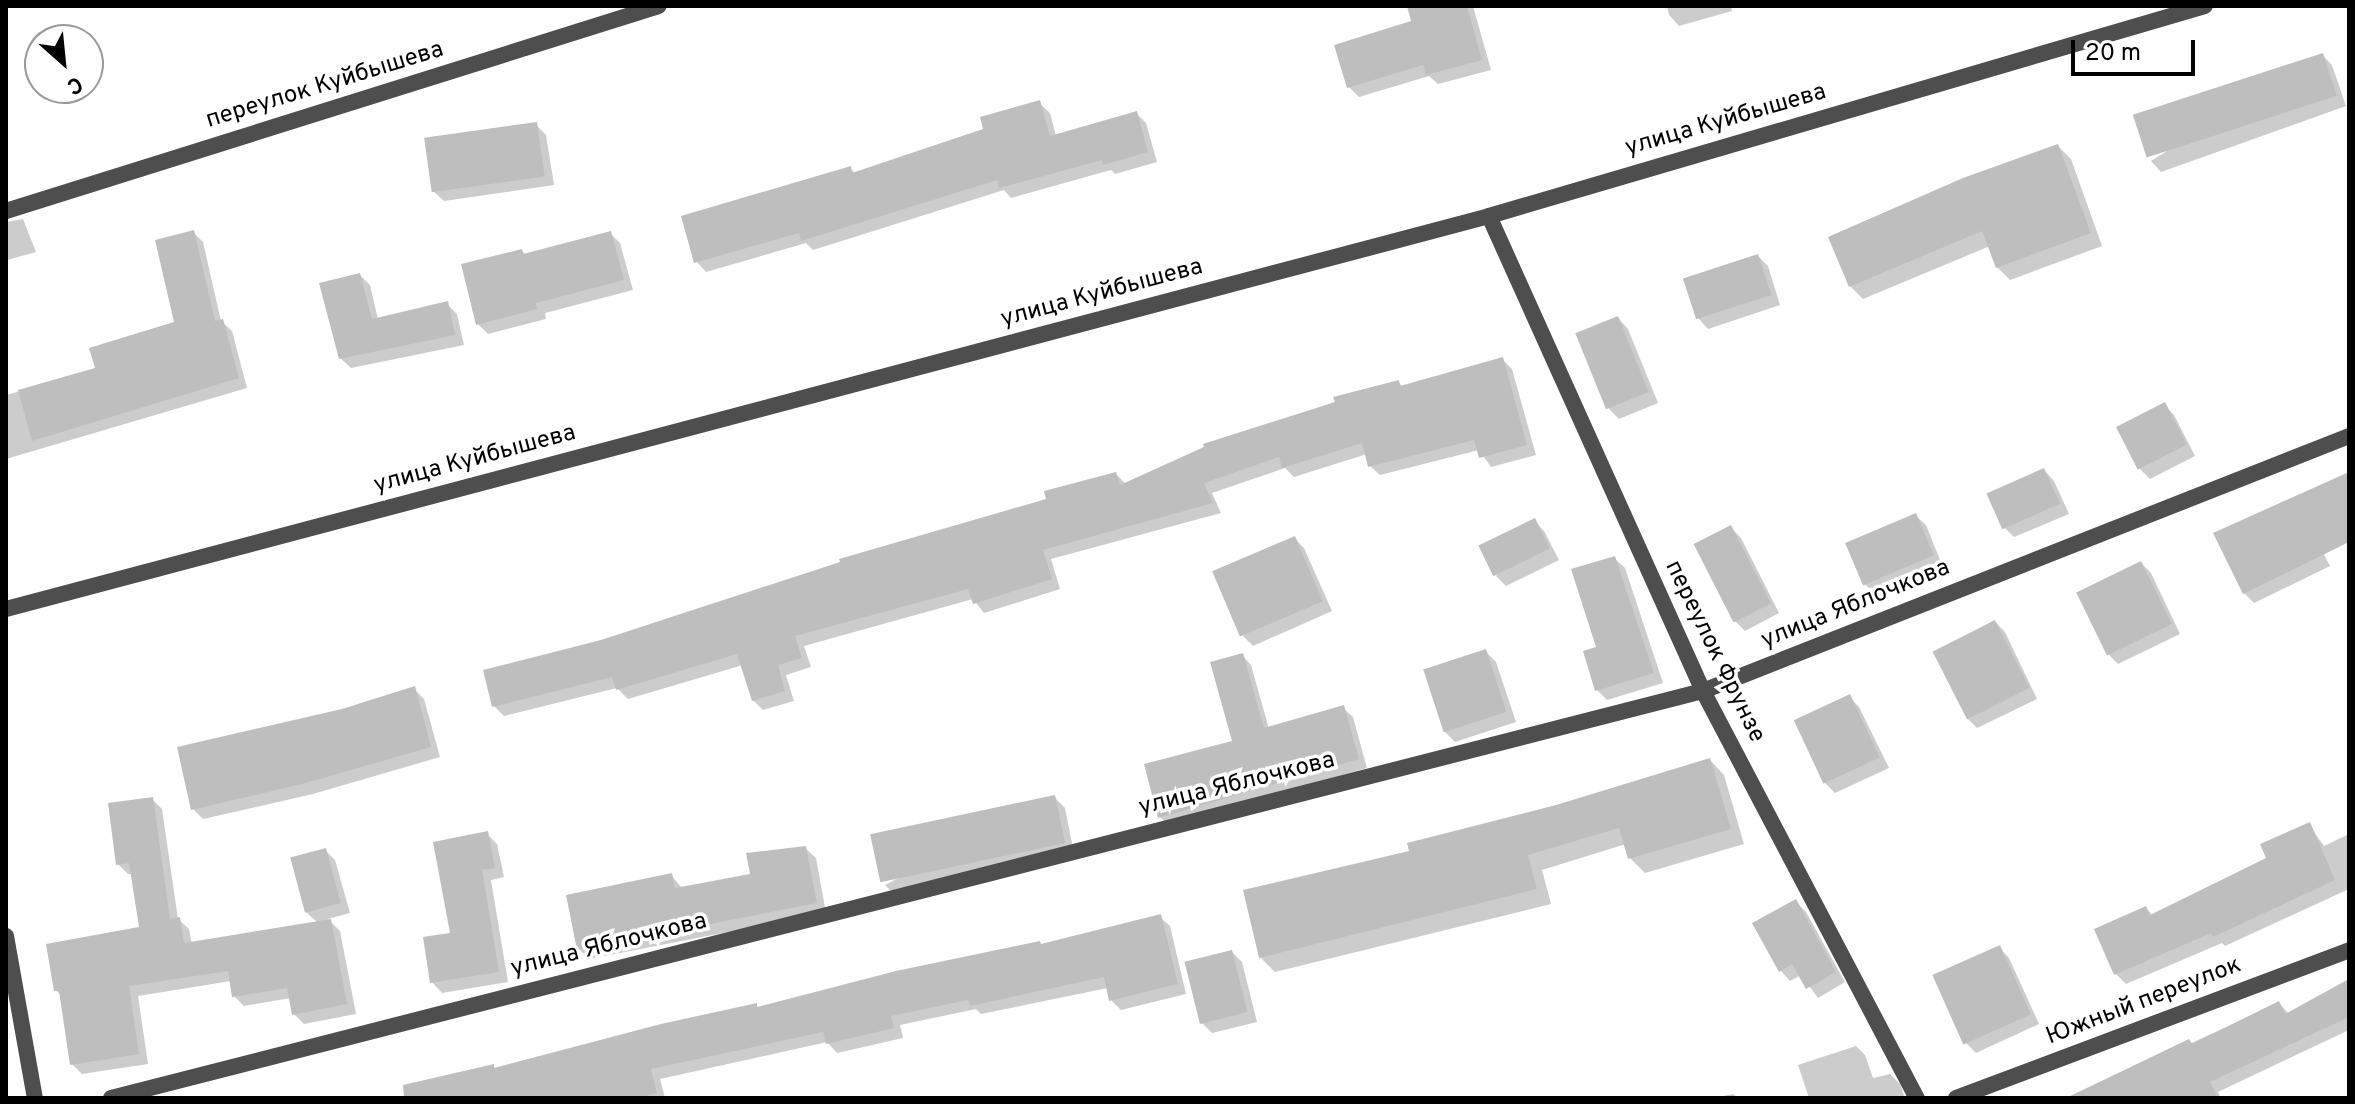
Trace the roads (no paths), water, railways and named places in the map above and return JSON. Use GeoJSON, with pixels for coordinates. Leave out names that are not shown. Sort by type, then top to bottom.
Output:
{"type":"FeatureCollection","features":[{"type":"Feature","properties":{"kind":"street","name":"переулок Куйбышева"},"geometry":{"type":"LineString","coordinates":[[6,211],[659,6]]}},
{"type":"Feature","properties":{"kind":"street","name":"улица Куйбышева"},"geometry":{"type":"LineString","coordinates":[[6,609],[1489,216],[2205,6]]}},
{"type":"Feature","properties":{"kind":"street","name":"переулок Фрунзе"},"geometry":{"type":"LineString","coordinates":[[1489,216],[1703,691],[1917,1098]]}},
{"type":"Feature","properties":{"kind":"street","name":"улица Яблочкова"},"geometry":{"type":"LineString","coordinates":[[111,1098],[1703,691],[2349,436]]}},
{"type":"Feature","properties":{"kind":"street"},"geometry":{"type":"LineString","coordinates":[[6,936],[35,1098]]}},
{"type":"Feature","properties":{"kind":"street","name":"Южный переулок"},"geometry":{"type":"LineString","coordinates":[[1956,1098],[2349,950]]}}]}
